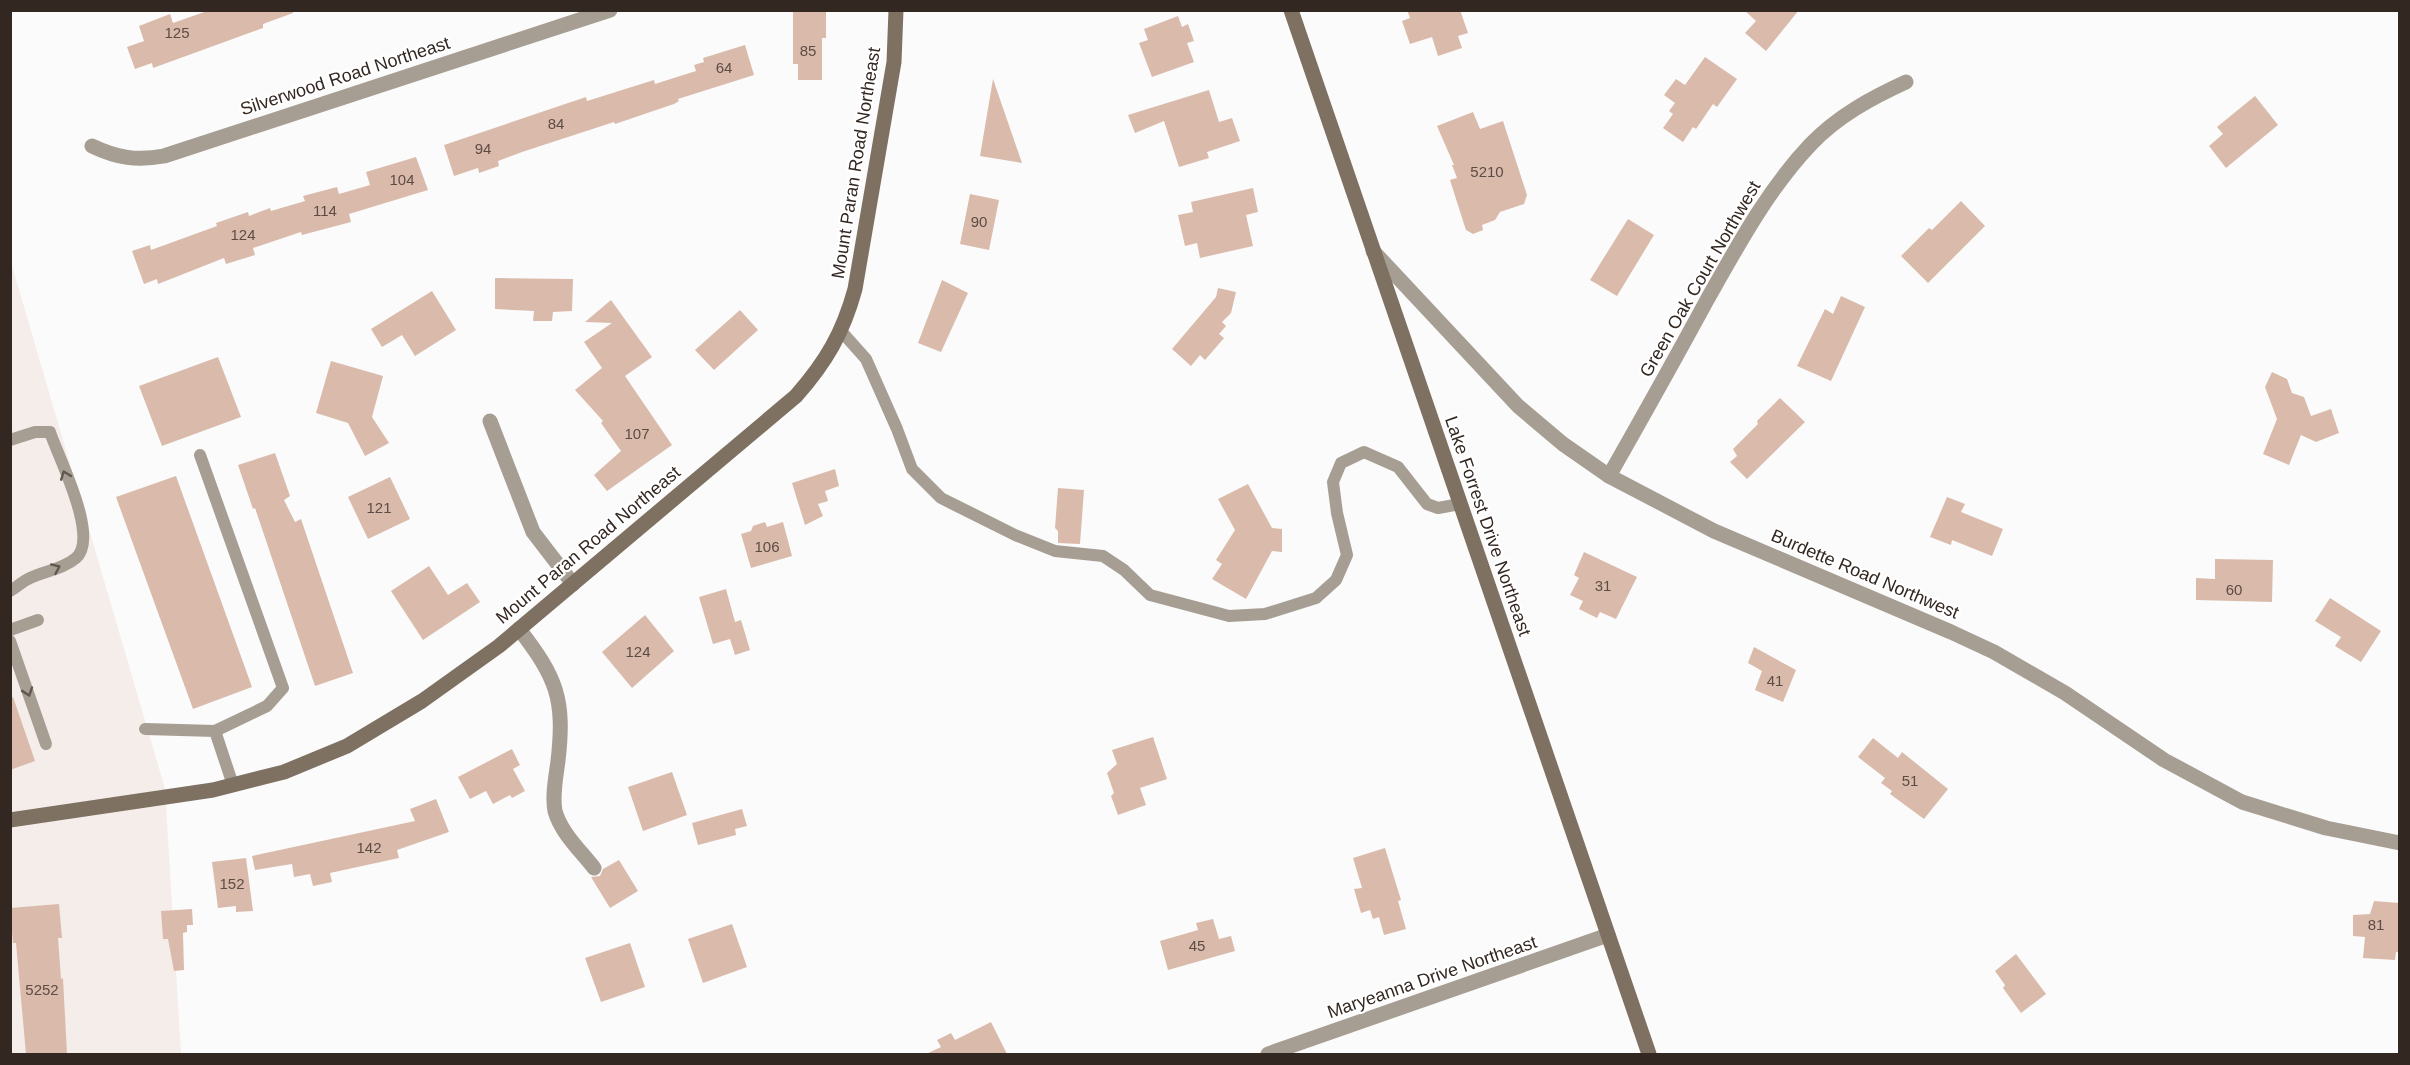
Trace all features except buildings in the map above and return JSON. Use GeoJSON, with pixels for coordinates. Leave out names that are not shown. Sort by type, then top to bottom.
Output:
{"type":"FeatureCollection","features":[{"type":"Feature","properties":{"kind":"main road","name":"Mount Paran Road Northeast"},"geometry":{"type":"LineString","coordinates":[[10,820],[213,790],[284,772],[347,746],[459,676],[519,629],[796,396],[816,373],[841,331],[855,289],[894,62],[896,10]]}},
{"type":"Feature","properties":{"kind":"main road","name":"Lake Forrest Drive Northeast"},"geometry":{"type":"LineString","coordinates":[[1291,10],[1649,1054]]}},
{"type":"Feature","properties":{"kind":"street","name":"Silverwood Road Northeast"},"geometry":{"type":"LineString","coordinates":[[92,146],[108,154],[124,158],[145,160],[164,156],[610,10]]}},
{"type":"Feature","properties":{"kind":"street","name":"Green Oak Court Northwest"},"geometry":{"type":"LineString","coordinates":[[1610,476],[1736,250],[1784,175],[1811,143],[1842,117],[1873,97],[1906,82]]}},
{"type":"Feature","properties":{"kind":"street","name":"Burdette Road Northwest"},"geometry":{"type":"LineString","coordinates":[[1373,250],[1518,406],[1563,444],[1610,476],[1714,531],[1994,652],[2065,693],[2164,760],[2242,802],[2326,828],[2400,843]]}},
{"type":"Feature","properties":{"kind":"street"},"geometry":{"type":"LineString","coordinates":[[489,421],[533,532],[573,584]]}},
{"type":"Feature","properties":{"kind":"street"},"geometry":{"type":"LineString","coordinates":[[519,629],[544,663],[559,703],[562,728],[555,785],[556,813],[563,829],[594,868]]}},
{"type":"Feature","properties":{"kind":"street","name":"Maryeanna Drive Northeast"},"geometry":{"type":"LineString","coordinates":[[1268,1054],[1608,935]]}},
{"type":"Feature","properties":{"kind":"lane"},"geometry":{"type":"LineString","coordinates":[[841,331],[866,359],[912,469],[941,498],[1015,535],[1055,551],[1103,556],[1124,570],[1150,595],[1175,604],[1229,616],[1265,614],[1316,598],[1336,580],[1347,555],[1337,513],[1333,482],[1341,464],[1364,452],[1398,467],[1427,504],[1438,508],[1460,504]]}},
{"type":"Feature","properties":{"kind":"lane"},"geometry":{"type":"LineString","coordinates":[[10,440],[35,432],[50,432],[81,513],[84,531],[83,546],[77,557],[62,566],[29,578],[10,591]]}},
{"type":"Feature","properties":{"kind":"lane"},"geometry":{"type":"LineString","coordinates":[[145,729],[215,731],[267,706],[283,688],[200,455]]}},
{"type":"Feature","properties":{"kind":"lane"},"geometry":{"type":"LineString","coordinates":[[10,630],[38,620]]}},
{"type":"Feature","properties":{"kind":"lane"},"geometry":{"type":"LineString","coordinates":[[10,641],[46,744]]}},
{"type":"Feature","properties":{"kind":"lane"},"geometry":{"type":"LineString","coordinates":[[215,731],[233,785]]}},
{"type":"Feature","properties":{"kind":"shaded area"},"geometry":{"type":"Polygon","coordinates":[[[10,259],[165,789],[181,1054],[11,1054],[10,259]]]}}]}
